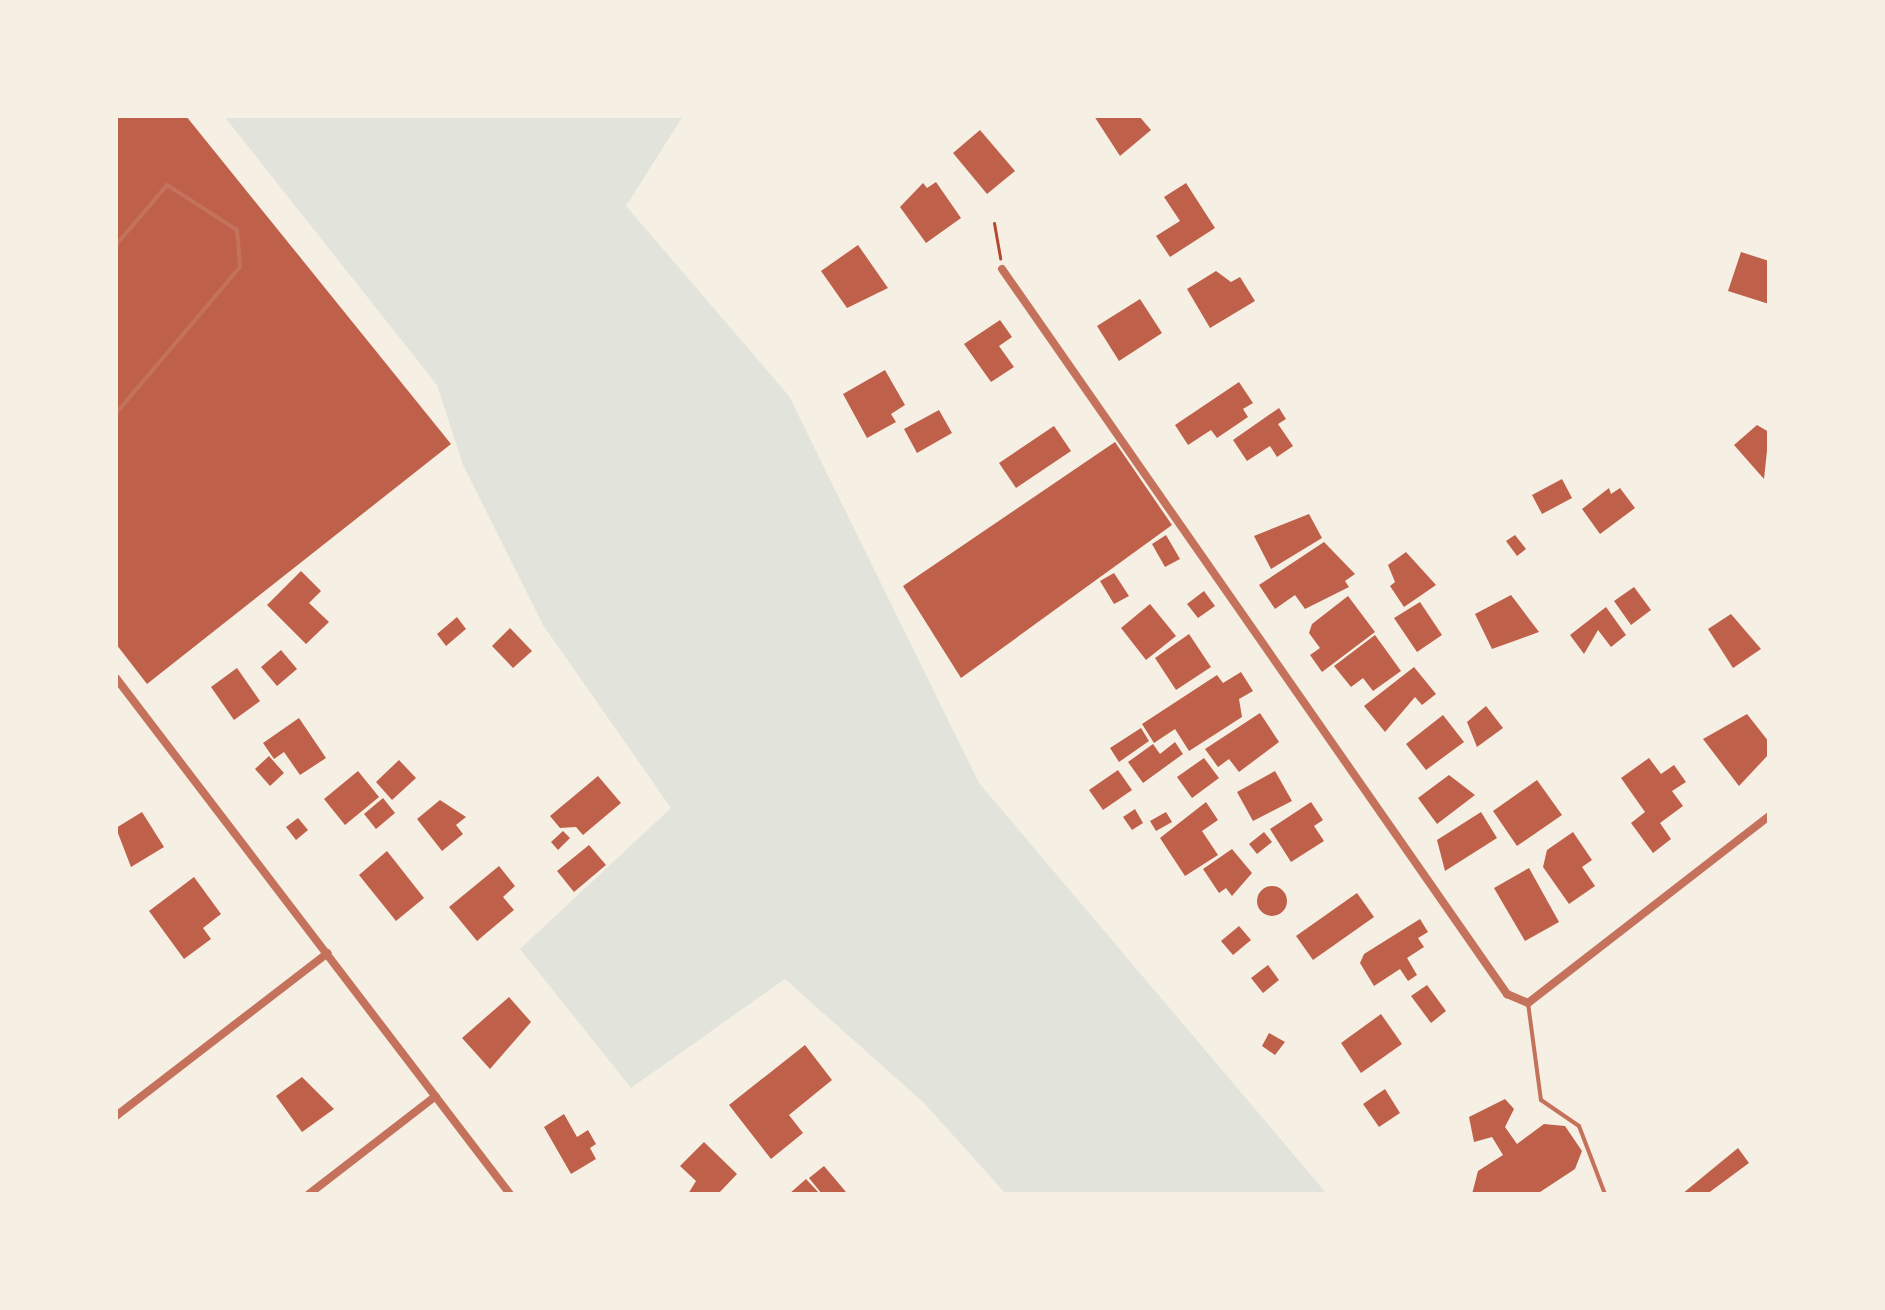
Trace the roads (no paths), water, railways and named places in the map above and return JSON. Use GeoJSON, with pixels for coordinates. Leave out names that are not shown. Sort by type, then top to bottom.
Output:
{"type":"FeatureCollection","features":[{"type":"Feature","properties":{"kind":"street"},"geometry":{"type":"LineString","coordinates":[[1002,269],[1507,994],[1528,1003],[1769,816]]}},
{"type":"Feature","properties":{"kind":"street"},"geometry":{"type":"LineString","coordinates":[[116,678],[510,1194]]}},
{"type":"Feature","properties":{"kind":"street"},"geometry":{"type":"LineString","coordinates":[[116,1116],[328,953]]}},
{"type":"Feature","properties":{"kind":"street"},"geometry":{"type":"LineString","coordinates":[[309,1194],[436,1096]]}},
{"type":"Feature","properties":{"kind":"lane"},"geometry":{"type":"LineString","coordinates":[[116,245],[167,185],[237,230],[240,267],[116,413]]}},
{"type":"Feature","properties":{"kind":"lane"},"geometry":{"type":"LineString","coordinates":[[1528,1003],[1541,1100],[1579,1126],[1605,1194]]}}]}
